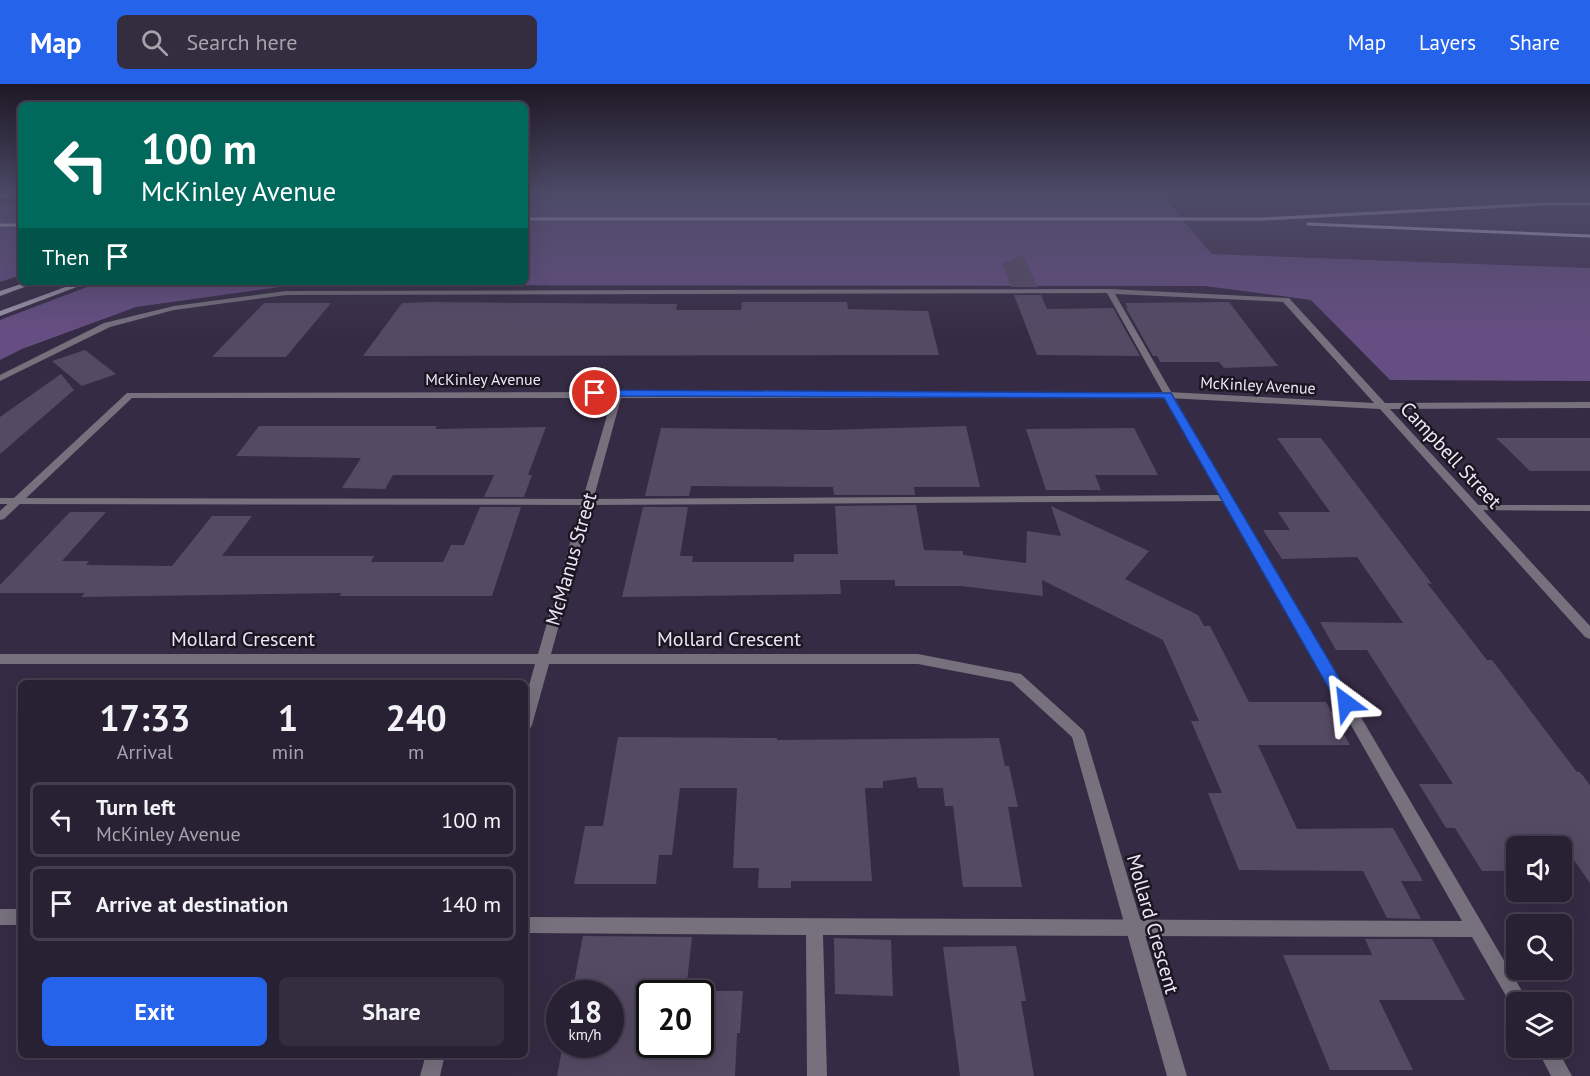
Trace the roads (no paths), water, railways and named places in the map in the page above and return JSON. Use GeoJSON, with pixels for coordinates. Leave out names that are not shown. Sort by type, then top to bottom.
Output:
{"type":"FeatureCollection","features":[{"type":"Feature","properties":{"kind":"main road"},"geometry":{"type":"LineString","coordinates":[[0,294],[26,285]]}},
{"type":"Feature","properties":{"kind":"main road"},"geometry":{"type":"LineString","coordinates":[[0,314],[78,285]]}},
{"type":"Feature","properties":{"kind":"street","name":"Campbell Street"},"geometry":{"type":"LineString","coordinates":[[1110,291],[1286,300],[1590,634]]}},
{"type":"Feature","properties":{"kind":"street"},"geometry":{"type":"LineString","coordinates":[[0,378],[107,325],[174,308],[286,293],[1110,291],[1513,992]]}},
{"type":"Feature","properties":{"kind":"street","name":"McKinley Avenue"},"geometry":{"type":"LineString","coordinates":[[0,517],[130,395],[618,393],[1168,395],[1382,406],[1590,405]]}},
{"type":"Feature","properties":{"kind":"street","name":"McManus Street"},"geometry":{"type":"LineString","coordinates":[[528,713],[618,393]]}},
{"type":"Feature","properties":{"kind":"street"},"geometry":{"type":"LineString","coordinates":[[0,501],[587,502],[1227,498]]}},
{"type":"Feature","properties":{"kind":"street"},"geometry":{"type":"LineString","coordinates":[[1476,508],[1590,508]]}},
{"type":"Feature","properties":{"kind":"street","name":"Mollard Crescent"},"geometry":{"type":"LineString","coordinates":[[0,659],[918,659],[1016,678],[1078,734],[1177,1076]]}},
{"type":"Feature","properties":{"kind":"street"},"geometry":{"type":"LineString","coordinates":[[0,917],[18,917]]}},
{"type":"Feature","properties":{"kind":"street"},"geometry":{"type":"LineString","coordinates":[[528,925],[1476,929]]}},
{"type":"Feature","properties":{"kind":"street"},"geometry":{"type":"LineString","coordinates":[[814,927],[817,1076]]}},
{"type":"Feature","properties":{"kind":"street"},"geometry":{"type":"LineString","coordinates":[[430,1076],[435,1058]]}},
{"type":"Feature","properties":{"kind":"street"},"geometry":{"type":"LineString","coordinates":[[1551,1058],[1562,1076]]}}]}
